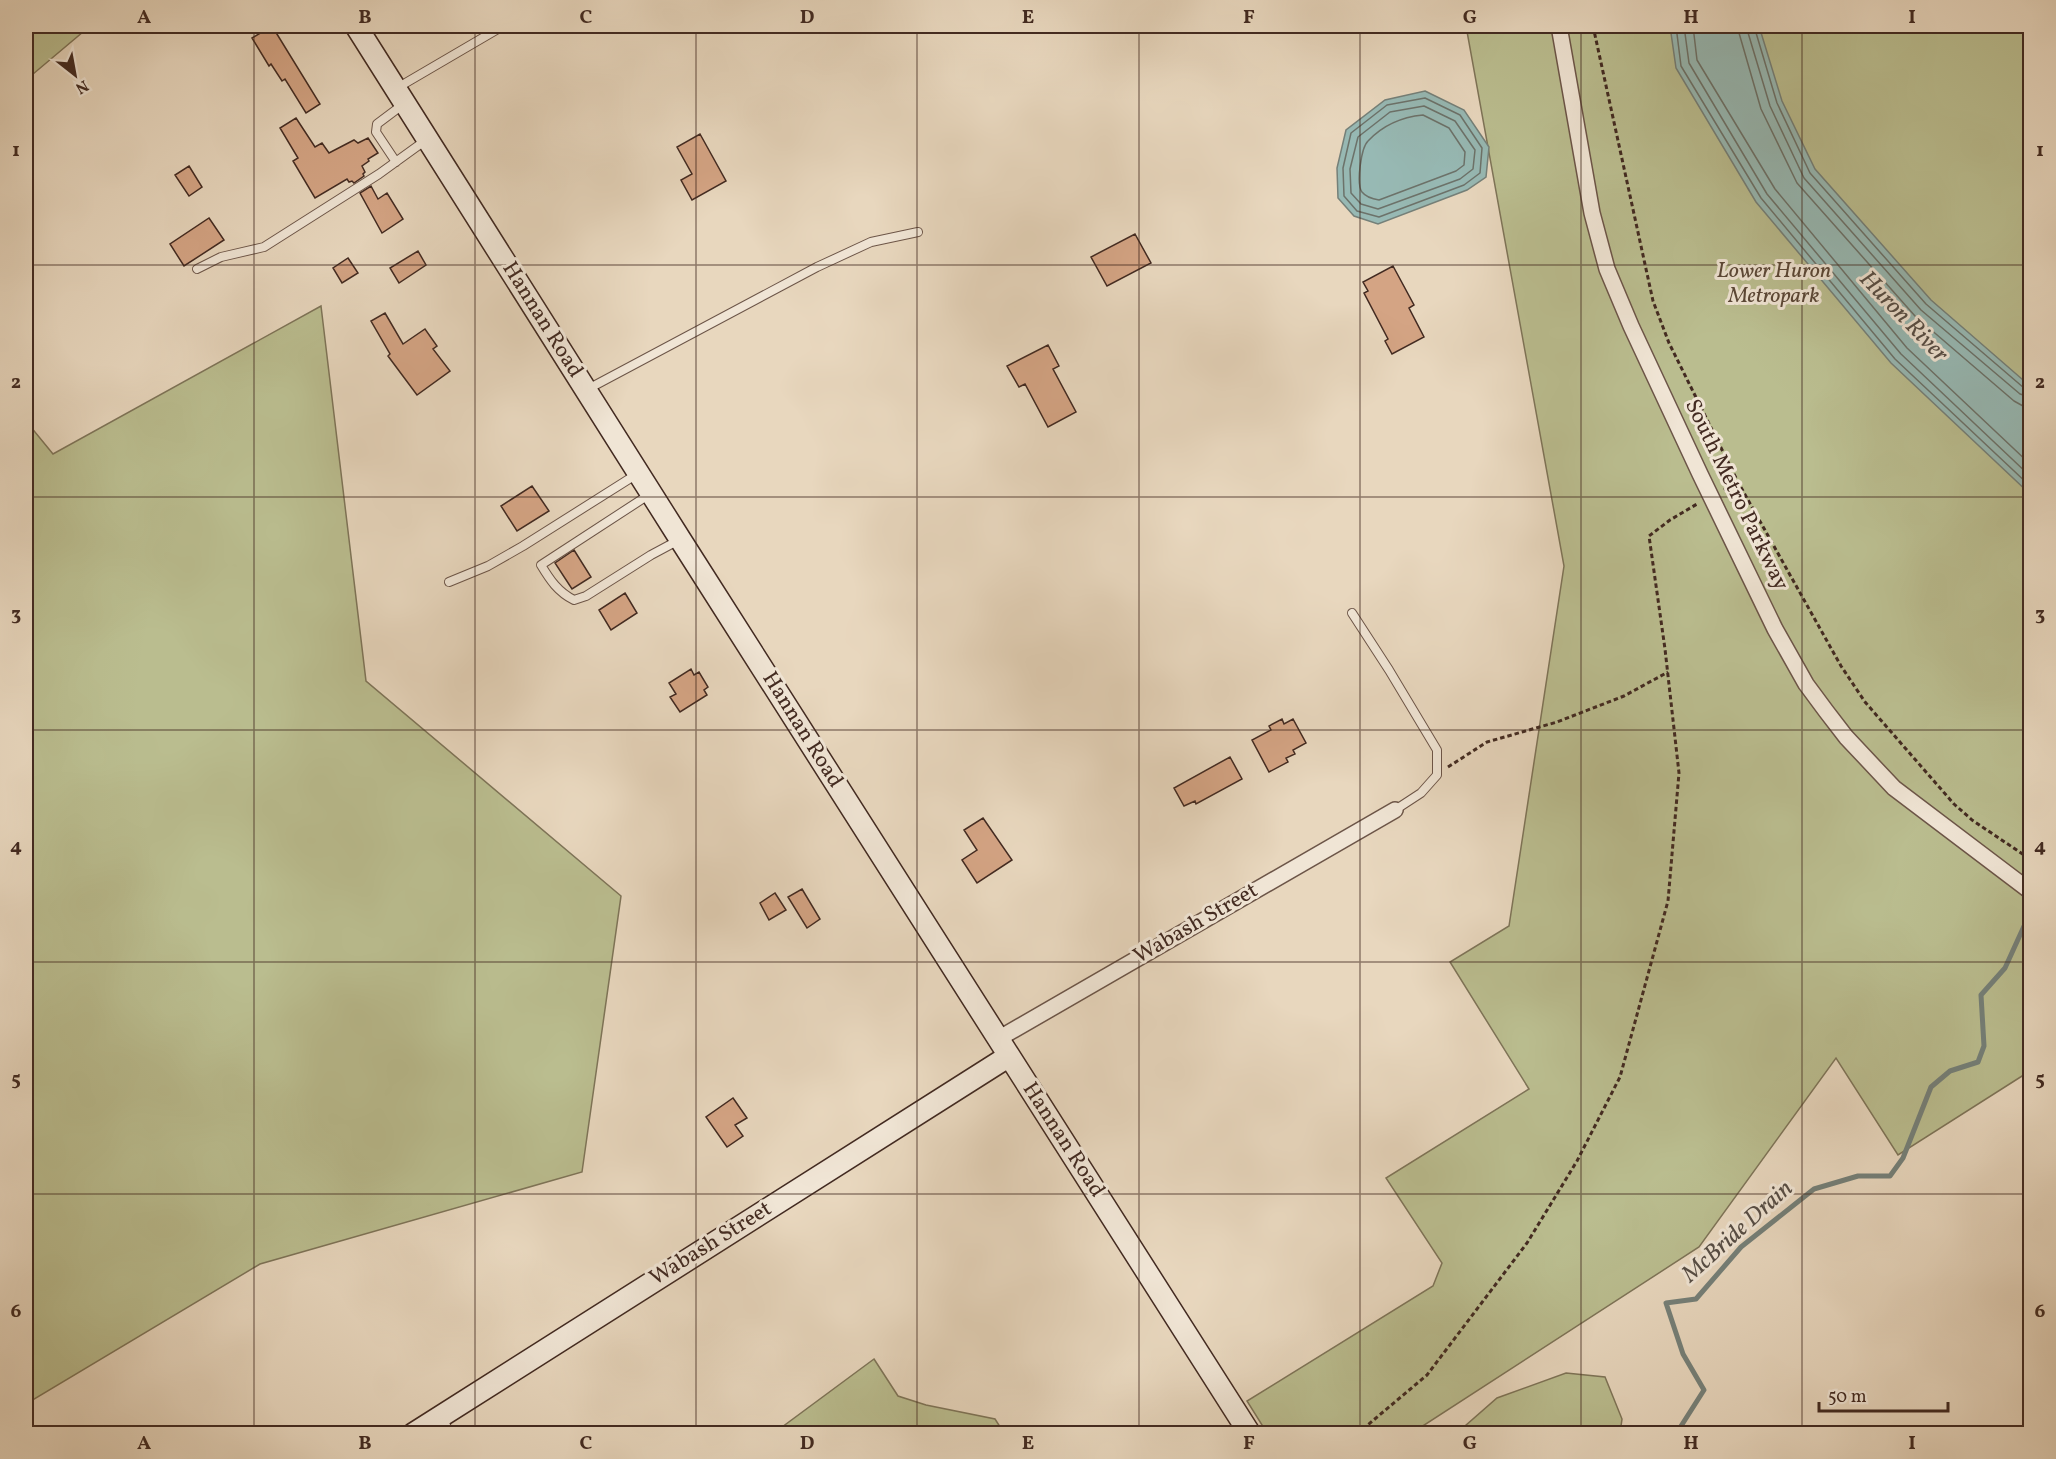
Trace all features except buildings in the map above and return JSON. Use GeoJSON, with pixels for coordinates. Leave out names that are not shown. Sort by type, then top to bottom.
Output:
{"type":"FeatureCollection","features":[{"type":"Feature","properties":{"kind":"street","name":"Hannan Road"},"geometry":{"type":"LineString","coordinates":[[356,26],[651,494],[1250,1434]]}},
{"type":"Feature","properties":{"kind":"street","name":"South Metro Parkway"},"geometry":{"type":"LineString","coordinates":[[1558,26],[1592,213],[1607,269],[1630,326],[1775,629],[1806,684],[1846,737],[1894,788],[2031,891]]}},
{"type":"Feature","properties":{"kind":"street","name":"Wabash Street"},"geometry":{"type":"LineString","coordinates":[[413,1434],[446,1424],[1003,1047],[1395,810]]}},
{"type":"Feature","properties":{"kind":"lane"},"geometry":{"type":"LineString","coordinates":[[396,162],[376,132],[376,124],[400,96],[503,26]]}},
{"type":"Feature","properties":{"kind":"lane"},"geometry":{"type":"LineString","coordinates":[[197,269],[221,257],[264,247],[428,139]]}},
{"type":"Feature","properties":{"kind":"lane"},"geometry":{"type":"LineString","coordinates":[[586,390],[817,267],[871,242],[918,232]]}},
{"type":"Feature","properties":{"kind":"lane"},"geometry":{"type":"LineString","coordinates":[[449,582],[488,566],[639,473]]}},
{"type":"Feature","properties":{"kind":"lane"},"geometry":{"type":"LineString","coordinates":[[651,494],[541,565],[550,579],[562,594],[574,600],[586,596],[680,539]]}},
{"type":"Feature","properties":{"kind":"lane"},"geometry":{"type":"LineString","coordinates":[[1352,614],[1437,750],[1437,775],[1421,793],[1395,810]]}},
{"type":"Feature","properties":{"kind":"path"},"geometry":{"type":"LineString","coordinates":[[1593,26],[1653,302],[1669,343],[1738,482],[1841,666],[1865,702],[1954,804],[1972,820],[2031,859]]}},
{"type":"Feature","properties":{"kind":"path"},"geometry":{"type":"LineString","coordinates":[[1357,1434],[1427,1375],[1527,1243],[1577,1161],[1620,1077],[1668,901],[1679,773],[1649,536],[1670,520],[1738,482]]}},
{"type":"Feature","properties":{"kind":"path"},"geometry":{"type":"LineString","coordinates":[[1437,775],[1487,742],[1557,722],[1613,701],[1668,672]]}},
{"type":"Feature","properties":{"kind":"green space"},"geometry":{"type":"Polygon","coordinates":[[[26,26],[90,26],[26,80],[26,26]]]}},
{"type":"Feature","properties":{"kind":"green space","name":"Lower Huron Metropark"},"geometry":{"type":"Polygon","coordinates":[[[1466,26],[2030,26],[2030,1071],[1898,1155],[1836,1058],[1699,1247],[1412,1433],[1267,1433],[1247,1401],[1433,1286],[1442,1263],[1386,1178],[1529,1089],[1450,962],[1509,926],[1564,566],[1466,26]]]}},
{"type":"Feature","properties":{"kind":"green space"},"geometry":{"type":"Polygon","coordinates":[[[321,306],[366,681],[621,896],[582,1172],[260,1264],[26,1404],[26,421],[53,454],[321,306]]]}},
{"type":"Feature","properties":{"kind":"green space"},"geometry":{"type":"Polygon","coordinates":[[[874,1359],[898,1396],[926,1405],[995,1419],[1004,1433],[774,1433],[874,1359]]]}},
{"type":"Feature","properties":{"kind":"green space"},"geometry":{"type":"Polygon","coordinates":[[[1566,1373],[1605,1377],[1622,1419],[1620,1433],[1457,1433],[1497,1398],[1566,1373]]]}},
{"type":"Feature","properties":{"kind":"water","name":"Huron River"},"geometry":{"type":"Polygon","coordinates":[[[1670,26],[1759,26],[1782,101],[1815,169],[1931,300],[2030,386],[2030,494],[1891,363],[1756,202],[1676,68],[1670,26]]]}},
{"type":"Feature","properties":{"kind":"water"},"geometry":{"type":"Polygon","coordinates":[[[1425,91],[1464,110],[1489,147],[1486,177],[1467,190],[1378,224],[1354,216],[1338,198],[1337,168],[1346,130],[1385,100],[1425,91]]]}},
{"type":"Feature","properties":{"kind":"waterway","name":"McBride Drain"},"geometry":{"type":"LineString","coordinates":[[1676,1434],[1704,1390],[1683,1354],[1666,1303],[1696,1299],[1741,1247],[1814,1189],[1858,1176],[1890,1176],[1903,1158],[1931,1087],[1950,1071],[1978,1062],[1984,1046],[1981,995],[2005,968],[2025,924]]}}]}
